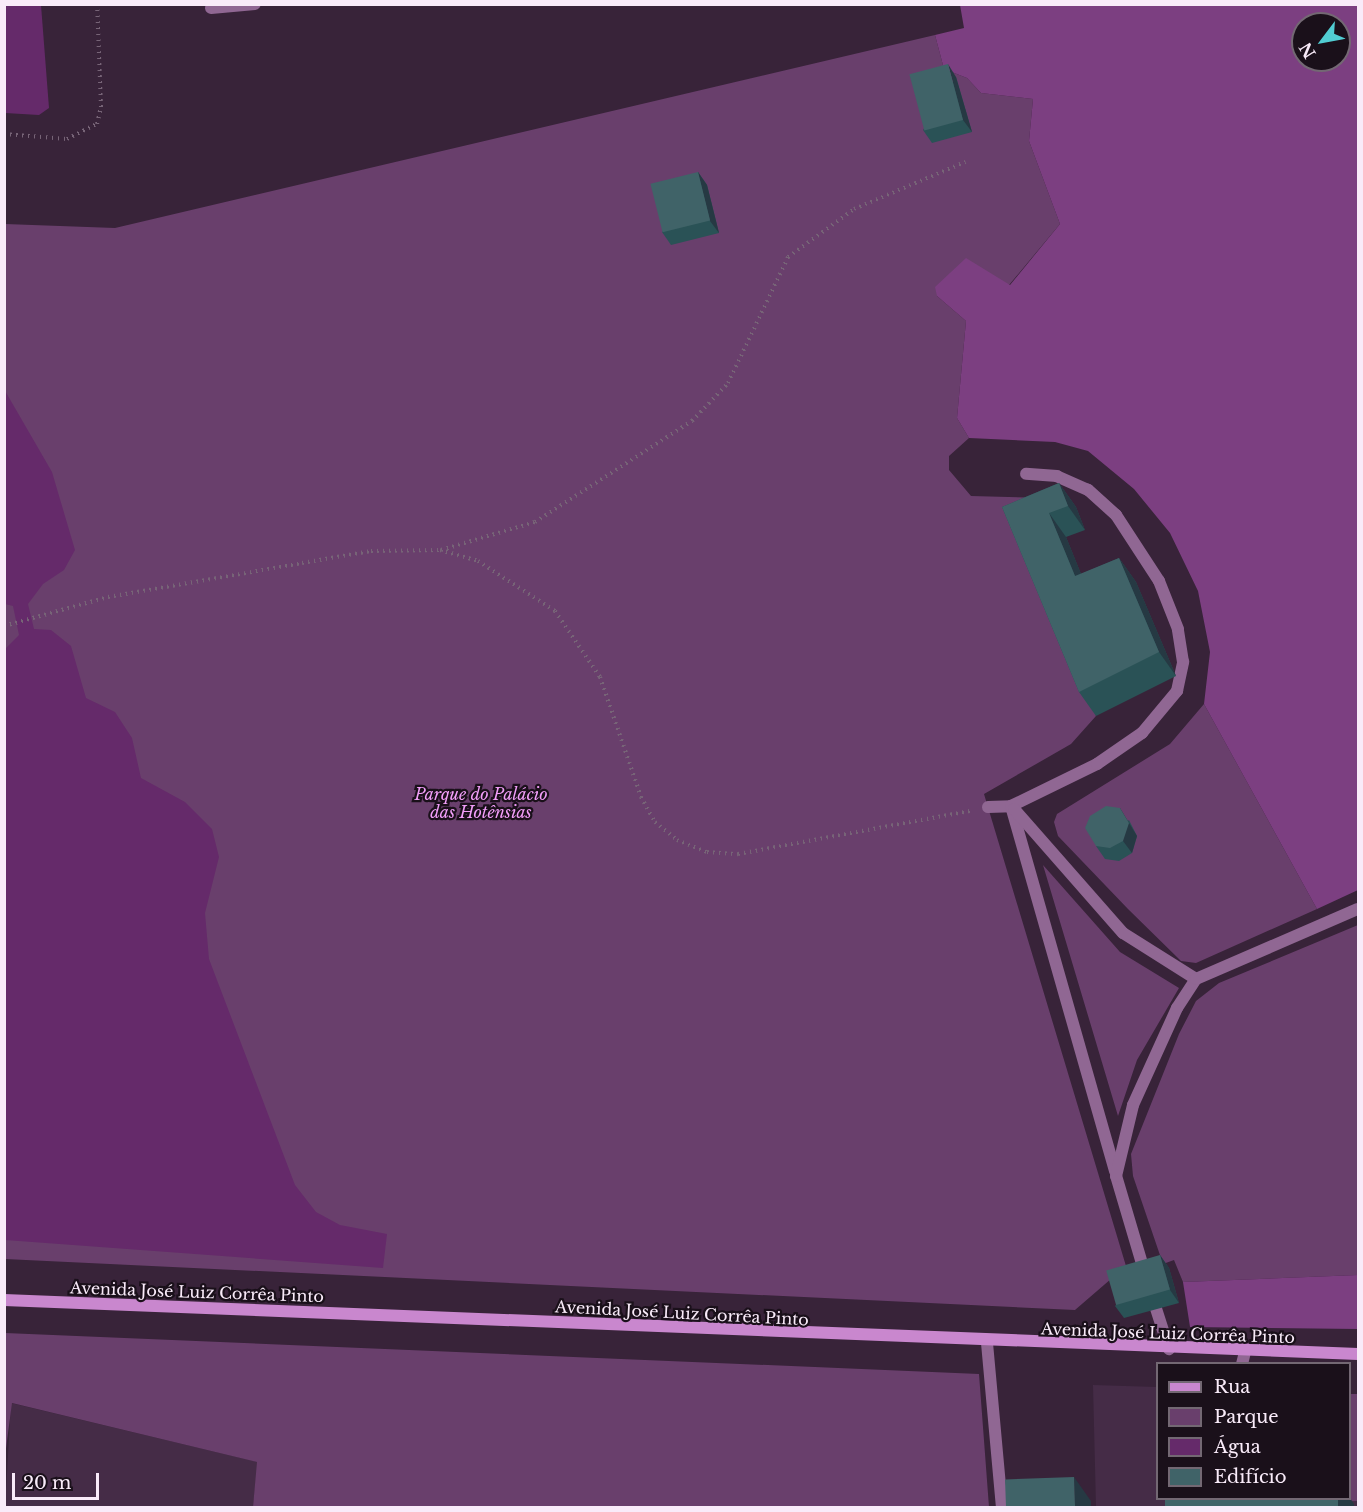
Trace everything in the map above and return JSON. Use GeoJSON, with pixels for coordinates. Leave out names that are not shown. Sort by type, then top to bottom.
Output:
{"type":"FeatureCollection","features":[{"type":"Feature","properties":{"kind":"street"},"geometry":{"type":"LineString","coordinates":[[211,8],[255,4]]}},
{"type":"Feature","properties":{"kind":"street"},"geometry":{"type":"LineString","coordinates":[[988,807],[1011,806],[1097,764],[1142,733],[1177,691],[1183,662],[1178,629],[1159,581],[1116,515],[1088,490],[1057,476],[1026,474]]}},
{"type":"Feature","properties":{"kind":"street"},"geometry":{"type":"LineString","coordinates":[[1011,806],[1123,933],[1196,979]]}},
{"type":"Feature","properties":{"kind":"street"},"geometry":{"type":"LineString","coordinates":[[1011,806],[1116,1176],[1169,1350]]}},
{"type":"Feature","properties":{"kind":"street"},"geometry":{"type":"LineString","coordinates":[[1116,1176],[1133,1105],[1162,1035],[1196,979],[1359,909]]}},
{"type":"Feature","properties":{"kind":"street","name":"Avenida José Luiz Corrêa Pinto"},"geometry":{"type":"LineString","coordinates":[[4,1300],[1169,1350],[1244,1358],[1359,1354]]}},
{"type":"Feature","properties":{"kind":"street"},"geometry":{"type":"LineString","coordinates":[[987,1343],[1002,1508]]}},
{"type":"Feature","properties":{"kind":"path"},"geometry":{"type":"LineString","coordinates":[[4,134],[67,139],[97,124],[101,107],[97,4]]}},
{"type":"Feature","properties":{"kind":"path"},"geometry":{"type":"LineString","coordinates":[[5,626],[40,614],[371,551],[440,550],[535,522],[692,421],[728,383],[788,257],[854,210],[964,162]]}},
{"type":"Feature","properties":{"kind":"path"},"geometry":{"type":"LineString","coordinates":[[440,550],[478,561],[555,611],[600,677],[642,797],[655,822],[677,840],[707,852],[738,854],[988,807]]}},
{"type":"Feature","properties":{"kind":"shaded area"},"geometry":{"type":"Polygon","coordinates":[[[960,5],[1358,5],[1358,890],[1317,909],[1204,704],[1210,652],[1198,591],[1170,533],[1134,489],[1088,451],[1055,442],[969,438],[957,418],[966,321],[937,296],[935,287],[966,258],[1010,285],[1060,224],[1029,141],[1033,99],[981,93],[967,78],[944,69],[935,35],[964,28],[960,5]]]}},
{"type":"Feature","properties":{"kind":"shaded area"},"geometry":{"type":"Polygon","coordinates":[[[1358,1275],[1358,1329],[1190,1327],[1183,1282],[1358,1275]]]}},
{"type":"Feature","properties":{"kind":"shaded area"},"geometry":{"type":"Polygon","coordinates":[[[1093,1385],[1156,1387],[1156,1500],[1351,1500],[1351,1394],[1358,1394],[1358,1507],[1096,1507],[1093,1385]]]}},
{"type":"Feature","properties":{"kind":"shaded area"},"geometry":{"type":"Polygon","coordinates":[[[11,1403],[258,1462],[253,1507],[5,1508],[11,1403]]]}},
{"type":"Feature","properties":{"kind":"green space","name":"Parque do Palácio das Hotênsias"},"geometry":{"type":"Polygon","coordinates":[[[935,35],[944,69],[967,78],[981,93],[1033,99],[1029,141],[1060,224],[1009,285],[937,296],[966,321],[957,418],[969,438],[949,456],[949,470],[971,496],[1051,498],[1049,519],[1096,716],[1071,744],[984,794],[1126,1266],[1075,1310],[5,1259],[5,224],[115,228],[935,35]]]}},
{"type":"Feature","properties":{"kind":"green space"},"geometry":{"type":"Polygon","coordinates":[[[1204,704],[1317,909],[1196,963],[1181,961],[1128,909],[1058,836],[1054,822],[1057,814],[1170,744],[1204,704]]]}},
{"type":"Feature","properties":{"kind":"green space"},"geometry":{"type":"Polygon","coordinates":[[[1043,865],[1120,952],[1179,988],[1137,1060],[1118,1116],[1043,865]]]}},
{"type":"Feature","properties":{"kind":"green space"},"geometry":{"type":"Polygon","coordinates":[[[1358,925],[1358,1275],[1183,1282],[1174,1260],[1163,1264],[1133,1176],[1131,1154],[1179,1034],[1196,1001],[1219,983],[1358,925]]]}},
{"type":"Feature","properties":{"kind":"green space"},"geometry":{"type":"Polygon","coordinates":[[[5,1333],[979,1374],[989,1507],[253,1507],[257,1462],[12,1403],[5,1456],[5,1333]]]}},
{"type":"Feature","properties":{"kind":"green space"},"geometry":{"type":"Polygon","coordinates":[[[1351,1394],[1358,1394],[1358,1507],[1357,1501],[1181,1506],[1351,1500],[1351,1394]]]}},
{"type":"Feature","properties":{"kind":"water"},"geometry":{"type":"Polygon","coordinates":[[[4,5],[41,5],[49,108],[39,115],[5,113],[4,5]]]}},
{"type":"Feature","properties":{"kind":"water"},"geometry":{"type":"Polygon","coordinates":[[[4,389],[52,472],[75,550],[64,570],[43,584],[28,604],[34,629],[51,630],[71,646],[86,698],[115,712],[132,738],[141,778],[185,802],[212,829],[219,857],[205,913],[209,959],[295,1185],[316,1212],[340,1225],[387,1234],[383,1268],[5,1240],[4,650],[19,635],[13,606],[5,604],[4,389]]]}},
{"type":"Feature","properties":{"kind":"building"},"geometry":{"type":"Polygon","coordinates":[[[948,64],[963,120],[924,130],[909,74],[948,64]]]}},
{"type":"Feature","properties":{"kind":"building"},"geometry":{"type":"Polygon","coordinates":[[[698,172],[710,221],[663,232],[650,184],[698,172]]]}},
{"type":"Feature","properties":{"kind":"building"},"geometry":{"type":"Polygon","coordinates":[[[1059,483],[1068,506],[1049,513],[1075,576],[1119,558],[1159,652],[1079,692],[1002,507],[1059,483]]]}},
{"type":"Feature","properties":{"kind":"building"},"geometry":{"type":"Polygon","coordinates":[[[1106,806],[1120,808],[1129,823],[1123,841],[1110,848],[1096,846],[1085,828],[1090,816],[1106,806]]]}},
{"type":"Feature","properties":{"kind":"building"},"geometry":{"type":"Polygon","coordinates":[[[1160,1255],[1170,1290],[1116,1305],[1106,1270],[1160,1255]]]}},
{"type":"Feature","properties":{"kind":"building"},"geometry":{"type":"Polygon","coordinates":[[[1074,1477],[1075,1508],[1006,1508],[1005,1479],[1074,1477]]]}},
{"type":"Feature","properties":{"kind":"building"},"geometry":{"type":"Polygon","coordinates":[[[1165,1500],[1338,1500],[1338,1508],[1165,1508],[1165,1500]]]}}]}
